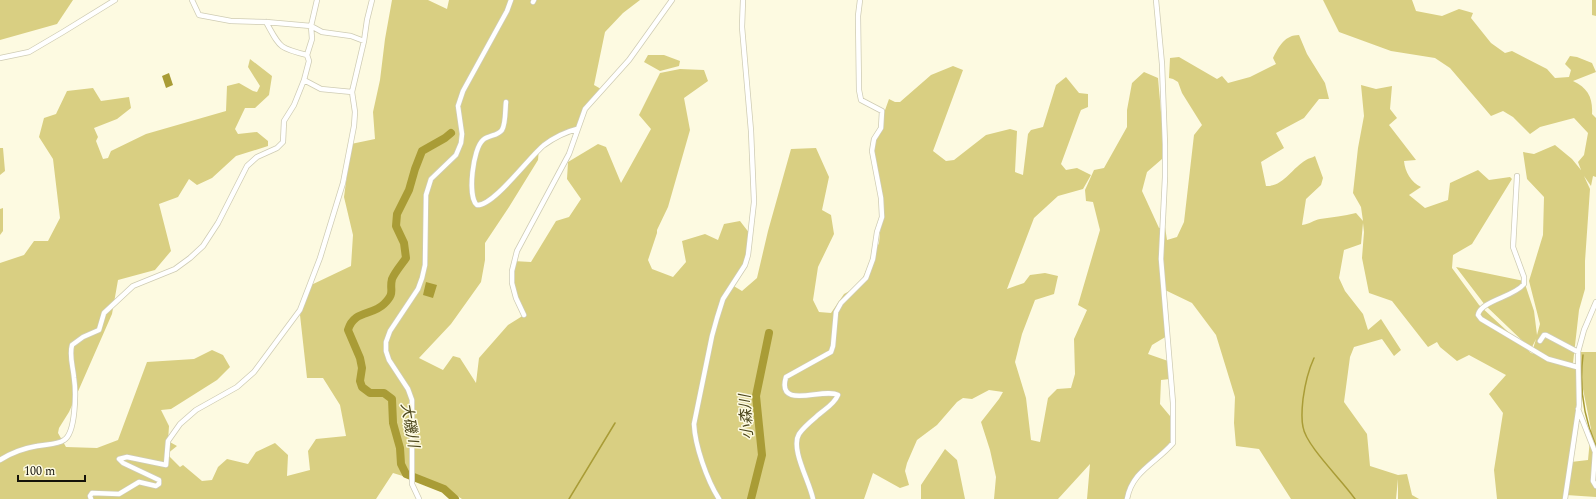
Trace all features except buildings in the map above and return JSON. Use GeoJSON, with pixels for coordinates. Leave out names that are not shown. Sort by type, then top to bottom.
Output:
{"type":"FeatureCollection","features":[{"type":"Feature","properties":{"kind":"street"},"geometry":{"type":"LineString","coordinates":[[0,58],[29,52],[114,0]]}},
{"type":"Feature","properties":{"kind":"street"},"geometry":{"type":"LineString","coordinates":[[192,0],[199,15],[231,22],[266,22],[311,26],[322,32],[351,36],[364,41]]}},
{"type":"Feature","properties":{"kind":"street"},"geometry":{"type":"LineString","coordinates":[[0,460],[23,450],[59,443],[68,437],[72,428],[75,401],[74,378],[70,356],[72,345],[83,337],[99,330],[104,313],[133,286],[175,269],[203,246],[218,223],[247,166],[256,157],[277,148],[283,142],[284,121],[294,104],[304,80],[309,61],[307,55],[312,39],[311,26],[317,0]]}},
{"type":"Feature","properties":{"kind":"street"},"geometry":{"type":"LineString","coordinates":[[91,499],[90,496],[92,493],[118,494],[139,482],[156,486],[159,484],[158,480],[123,463],[118,459],[127,457],[162,465],[166,464],[168,441],[180,424],[196,410],[237,387],[254,372],[300,310],[320,258],[343,183],[354,126],[355,112],[352,92],[372,0]]}},
{"type":"Feature","properties":{"kind":"street"},"geometry":{"type":"LineString","coordinates":[[419,499],[412,484],[412,400],[408,389],[389,360],[386,351],[386,342],[390,331],[418,289],[422,278],[425,264],[426,195],[431,179],[456,155],[461,143],[462,134],[458,106],[463,91],[508,11],[511,0]]}},
{"type":"Feature","properties":{"kind":"street"},"geometry":{"type":"LineString","coordinates":[[524,315],[516,298],[512,283],[514,261],[525,236],[569,154],[585,109],[629,60],[672,0]]}},
{"type":"Feature","properties":{"kind":"street"},"geometry":{"type":"LineString","coordinates":[[719,499],[713,489],[694,438],[694,424],[709,350],[723,298],[742,271],[748,255],[754,202],[751,131],[742,27],[742,0]]}},
{"type":"Feature","properties":{"kind":"street"},"geometry":{"type":"LineString","coordinates":[[813,499],[810,484],[797,452],[796,441],[804,428],[832,404],[838,395],[832,393],[822,393],[794,396],[785,388],[784,382],[786,377],[831,352],[833,346],[836,312],[841,303],[866,278],[873,259],[876,232],[882,217],[881,198],[872,151],[874,139],[881,128],[882,111],[861,100],[858,84],[858,16],[860,0]]}},
{"type":"Feature","properties":{"kind":"street"},"geometry":{"type":"LineString","coordinates":[[1127,499],[1128,491],[1133,480],[1143,469],[1165,452],[1173,443],[1173,403],[1161,259],[1165,145],[1162,64],[1156,0]]}},
{"type":"Feature","properties":{"kind":"street"},"geometry":{"type":"LineString","coordinates":[[266,22],[277,42],[285,49],[307,55]]}},
{"type":"Feature","properties":{"kind":"street"},"geometry":{"type":"LineString","coordinates":[[304,80],[321,89],[352,92]]}},
{"type":"Feature","properties":{"kind":"street"},"geometry":{"type":"LineString","coordinates":[[506,102],[502,130],[498,134],[482,140],[477,148],[472,186],[473,200],[477,205],[483,204],[498,192],[520,172],[536,152],[556,137],[577,128]]}},
{"type":"Feature","properties":{"kind":"street"},"geometry":{"type":"LineString","coordinates":[[1517,176],[1513,247],[1524,277],[1524,284],[1517,291],[1485,305],[1480,309],[1478,315],[1481,319],[1542,356],[1578,367]]}},
{"type":"Feature","properties":{"kind":"street"},"geometry":{"type":"LineString","coordinates":[[1565,499],[1578,409],[1578,352],[1584,330],[1596,302]]}},
{"type":"Feature","properties":{"kind":"street"},"geometry":{"type":"LineString","coordinates":[[1540,341],[1544,335],[1546,335],[1578,352]]}},
{"type":"Feature","properties":{"kind":"street"},"geometry":{"type":"LineString","coordinates":[[1578,409],[1595,452],[1594,481],[1596,486]]}},
{"type":"Feature","properties":{"kind":"shaded area"},"geometry":{"type":"Polygon","coordinates":[[[0,0],[73,0],[57,24],[0,40],[0,0]]]}},
{"type":"Feature","properties":{"kind":"shaded area"},"geometry":{"type":"Polygon","coordinates":[[[392,0],[428,0],[447,9],[449,0],[640,0],[623,13],[605,32],[594,85],[601,89],[587,108],[574,130],[539,148],[538,160],[485,243],[485,260],[481,282],[451,324],[419,358],[443,370],[453,356],[460,358],[476,383],[479,358],[508,325],[524,315],[514,291],[513,261],[531,262],[556,221],[569,217],[581,199],[567,179],[568,162],[598,144],[606,147],[621,183],[651,129],[639,115],[660,73],[680,69],[704,70],[708,81],[684,98],[690,130],[668,207],[657,230],[648,260],[652,269],[673,277],[686,262],[682,241],[705,234],[718,240],[724,224],[740,221],[750,234],[745,265],[732,285],[742,291],[757,278],[768,231],[791,149],[816,148],[829,177],[822,210],[831,215],[834,234],[818,267],[813,300],[819,312],[831,313],[844,294],[859,286],[879,243],[882,212],[873,148],[881,128],[889,99],[895,102],[900,102],[931,75],[953,66],[963,70],[933,151],[946,161],[954,160],[986,135],[1010,129],[1017,131],[1015,172],[1023,175],[1028,134],[1031,130],[1043,127],[1056,85],[1066,77],[1079,93],[1088,94],[1088,107],[1081,110],[1061,164],[1066,170],[1077,168],[1091,175],[1083,189],[1058,196],[1034,218],[1007,289],[1024,283],[1030,275],[1045,273],[1058,276],[1054,294],[1035,300],[1022,334],[1015,362],[1026,398],[1031,440],[1040,442],[1048,398],[1057,389],[1071,388],[1075,374],[1074,339],[1087,310],[1078,305],[1100,230],[1093,202],[1086,201],[1085,190],[1094,170],[1104,168],[1127,127],[1127,110],[1132,83],[1144,72],[1158,78],[1163,135],[1162,159],[1147,172],[1142,191],[1159,228],[1165,227],[1167,240],[1177,237],[1184,222],[1194,135],[1202,125],[1182,93],[1178,82],[1169,78],[1170,58],[1179,57],[1217,79],[1222,76],[1228,83],[1250,77],[1276,64],[1273,58],[1278,49],[1286,39],[1294,35],[1299,35],[1307,54],[1325,83],[1329,99],[1319,99],[1304,118],[1276,133],[1284,148],[1261,162],[1266,186],[1282,180],[1301,163],[1315,156],[1323,178],[1321,185],[1306,199],[1302,225],[1320,219],[1356,213],[1363,221],[1361,207],[1353,193],[1358,148],[1364,116],[1361,85],[1376,89],[1392,86],[1390,109],[1397,118],[1389,125],[1416,160],[1404,161],[1409,176],[1421,187],[1409,195],[1425,208],[1448,200],[1450,183],[1478,170],[1489,180],[1510,177],[1512,179],[1472,244],[1453,255],[1452,268],[1479,305],[1531,353],[1547,357],[1533,349],[1536,339],[1531,349],[1485,305],[1456,267],[1524,281],[1534,311],[1537,335],[1540,324],[1529,281],[1543,235],[1544,197],[1527,179],[1523,152],[1534,154],[1555,145],[1572,159],[1581,170],[1578,162],[1584,155],[1588,133],[1574,118],[1540,127],[1530,134],[1513,117],[1503,111],[1491,116],[1450,68],[1435,58],[1391,51],[1339,32],[1323,0],[1412,0],[1416,11],[1442,16],[1459,9],[1473,13],[1471,18],[1491,43],[1505,53],[1512,51],[1547,69],[1555,78],[1569,77],[1571,70],[1565,64],[1570,56],[1592,63],[1596,72],[1573,81],[1586,90],[1592,103],[1592,114],[1596,118],[1596,177],[1593,176],[1591,186],[1584,176],[1590,189],[1585,261],[1585,289],[1579,310],[1573,363],[1579,365],[1578,352],[1596,352],[1596,497],[1566,495],[1565,499],[1497,499],[1494,470],[1503,413],[1489,394],[1506,375],[1469,355],[1457,361],[1440,347],[1437,342],[1428,347],[1392,301],[1369,293],[1362,258],[1364,232],[1363,223],[1361,244],[1344,250],[1339,278],[1345,291],[1363,314],[1368,330],[1381,319],[1401,350],[1394,356],[1382,339],[1354,347],[1350,357],[1344,402],[1367,434],[1370,466],[1398,475],[1407,474],[1412,495],[1419,499],[1398,499],[1398,479],[1396,499],[1291,499],[1259,449],[1236,446],[1234,423],[1235,397],[1216,335],[1192,303],[1165,290],[1167,336],[1152,345],[1148,354],[1168,361],[1170,379],[1161,380],[1160,404],[1170,416],[1174,416],[1173,437],[1167,449],[1131,486],[1130,499],[1087,499],[1090,464],[1058,499],[994,499],[996,477],[990,450],[981,422],[1003,392],[989,390],[972,399],[963,398],[957,402],[937,425],[917,440],[905,471],[909,485],[900,488],[873,473],[864,499],[462,499],[448,490],[393,473],[376,499],[0,499],[0,263],[24,255],[34,241],[48,241],[60,218],[53,159],[39,137],[44,118],[56,114],[67,91],[93,88],[101,101],[129,97],[131,108],[117,119],[94,128],[98,137],[96,141],[103,159],[108,158],[111,151],[146,134],[226,111],[227,86],[239,83],[257,92],[260,86],[248,67],[250,59],[272,76],[269,95],[255,108],[245,108],[235,129],[238,134],[257,132],[268,141],[268,146],[236,156],[212,178],[197,185],[189,179],[178,197],[159,204],[171,251],[155,270],[118,280],[112,314],[69,412],[59,428],[58,433],[66,447],[97,448],[118,440],[147,362],[194,359],[212,350],[223,355],[230,367],[217,380],[171,409],[161,410],[169,426],[168,441],[177,446],[167,454],[180,467],[183,465],[202,481],[212,480],[218,467],[227,459],[248,464],[256,452],[275,443],[288,455],[287,476],[310,470],[308,451],[316,439],[346,436],[340,405],[323,378],[307,378],[300,315],[309,286],[351,266],[353,235],[344,197],[351,144],[375,139],[373,112],[380,80],[392,0]],[[1582,384],[1571,462],[1588,460],[1591,429],[1582,384]]]}},
{"type":"Feature","properties":{"kind":"shaded area"},"geometry":{"type":"Polygon","coordinates":[[[1592,0],[1596,0],[1596,16],[1592,15],[1592,0]]]}},
{"type":"Feature","properties":{"kind":"shaded area"},"geometry":{"type":"Polygon","coordinates":[[[648,55],[664,55],[680,61],[679,66],[660,71],[644,62],[648,55]]]}},
{"type":"Feature","properties":{"kind":"shaded area"},"geometry":{"type":"Polygon","coordinates":[[[169,73],[173,85],[166,88],[162,76],[169,73]]]}},
{"type":"Feature","properties":{"kind":"shaded area"},"geometry":{"type":"Polygon","coordinates":[[[0,148],[3,148],[5,171],[0,175],[0,148]]]}},
{"type":"Feature","properties":{"kind":"shaded area"},"geometry":{"type":"Polygon","coordinates":[[[3,208],[3,231],[0,235],[0,209],[3,208]]]}},
{"type":"Feature","properties":{"kind":"shaded area"},"geometry":{"type":"Polygon","coordinates":[[[426,282],[437,285],[433,298],[423,295],[426,282]]]}},
{"type":"Feature","properties":{"kind":"shaded area"},"geometry":{"type":"Polygon","coordinates":[[[945,449],[957,460],[965,499],[921,499],[921,485],[945,449]]]}},
{"type":"Feature","properties":{"kind":"waterway","name":"大磯川"},"geometry":{"type":"LineString","coordinates":[[451,133],[422,151],[409,190],[397,214],[396,226],[404,243],[406,258],[392,279],[390,297],[379,308],[354,319],[348,330],[360,358],[362,368],[360,381],[362,387],[370,393],[384,393],[392,399],[393,423],[400,448],[401,464],[406,474],[444,489],[455,499]]}},
{"type":"Feature","properties":{"kind":"waterway","name":"小森川"},"geometry":{"type":"LineString","coordinates":[[751,499],[762,455],[756,396],[769,333]]}},
{"type":"Feature","properties":{"kind":"waterway"},"geometry":{"type":"LineString","coordinates":[[1583,355],[1583,401],[1588,424],[1596,446]]}},
{"type":"Feature","properties":{"kind":"waterway"},"geometry":{"type":"LineString","coordinates":[[1314,358],[1308,373],[1304,393],[1302,413],[1303,427],[1311,444],[1355,499]]}},
{"type":"Feature","properties":{"kind":"waterway"},"geometry":{"type":"LineString","coordinates":[[569,499],[615,423]]}}]}
